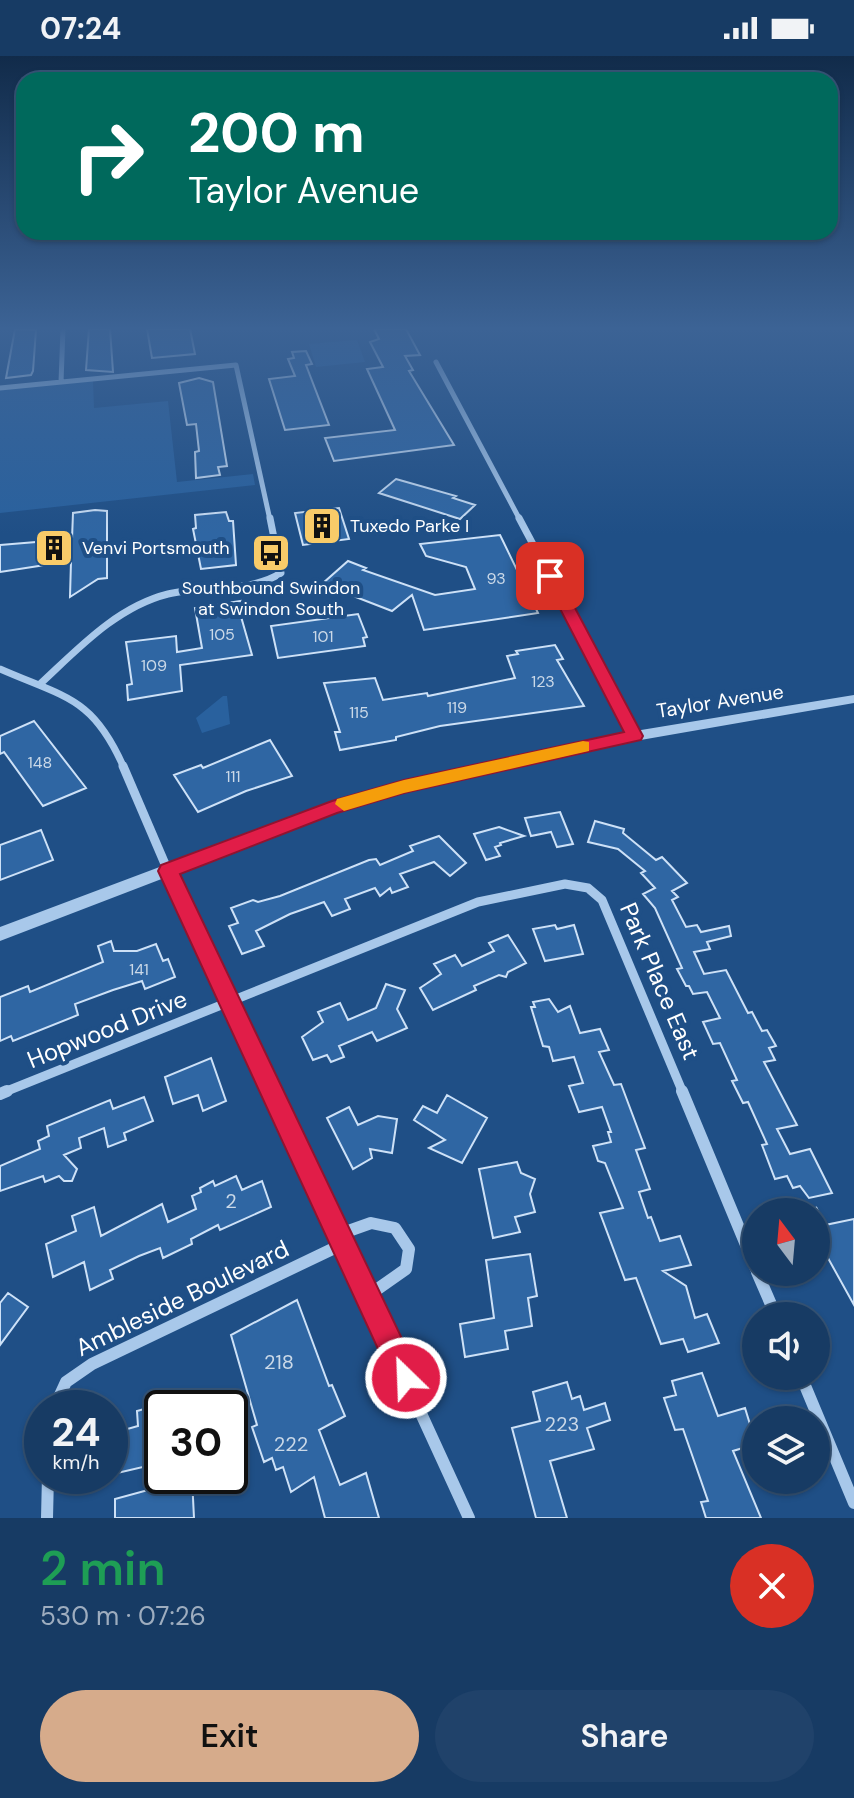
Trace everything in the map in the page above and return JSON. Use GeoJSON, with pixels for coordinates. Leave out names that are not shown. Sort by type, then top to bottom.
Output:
{"type":"FeatureCollection","features":[{"type":"Feature","properties":{"kind":"street"},"geometry":{"type":"LineString","coordinates":[[39,685],[115,619],[149,600],[185,591],[269,581],[281,573],[243,397]]}},
{"type":"Feature","properties":{"kind":"street"},"geometry":{"type":"LineString","coordinates":[[455,397],[635,736]]}},
{"type":"Feature","properties":{"kind":"street"},"geometry":{"type":"LineString","coordinates":[[0,669],[86,707],[110,736],[168,871],[343,1239],[469,1518]]}},
{"type":"Feature","properties":{"kind":"street","name":"Taylor Avenue"},"geometry":{"type":"LineString","coordinates":[[0,934],[332,808],[404,787],[635,736],[854,699]]}},
{"type":"Feature","properties":{"kind":"street","name":"Park Place East"},"geometry":{"type":"LineString","coordinates":[[229,1001],[478,902],[565,884],[588,888],[602,900],[742,1234]]}},
{"type":"Feature","properties":{"kind":"street","name":"Hopwood Drive"},"geometry":{"type":"LineString","coordinates":[[0,1094],[229,1001]]}},
{"type":"Feature","properties":{"kind":"street","name":"Ambleside Boulevard"},"geometry":{"type":"LineString","coordinates":[[62,1390],[66,1382],[92,1364],[371,1223],[395,1228],[409,1249],[406,1269],[369,1295]]}},
{"type":"Feature","properties":{"kind":"street"},"geometry":{"type":"LineString","coordinates":[[807,1390],[854,1503]]}},
{"type":"Feature","properties":{"kind":"street"},"geometry":{"type":"LineString","coordinates":[[47,1518],[48,1494]]}},
{"type":"Feature","properties":{"kind":"shaded area"},"geometry":{"type":"Polygon","coordinates":[[[0,397],[94,397],[94,408],[168,401],[177,482],[253,474],[255,485],[0,513],[0,397]]]}},
{"type":"Feature","properties":{"kind":"shaded area"},"geometry":{"type":"Polygon","coordinates":[[[227,696],[230,724],[202,733],[196,718],[227,696]]]}},
{"type":"Feature","properties":{"kind":"building"},"geometry":{"type":"Polygon","coordinates":[[[182,397],[216,397],[227,466],[218,467],[220,475],[196,478],[195,452],[199,451],[196,424],[187,425],[182,397]]]}},
{"type":"Feature","properties":{"kind":"building"},"geometry":{"type":"Polygon","coordinates":[[[275,397],[318,397],[329,425],[285,430],[275,397]]]}},
{"type":"Feature","properties":{"kind":"building"},"geometry":{"type":"Polygon","coordinates":[[[380,397],[425,397],[454,445],[334,461],[325,438],[395,430],[380,397]]]}},
{"type":"Feature","properties":{"kind":"building"},"geometry":{"type":"Polygon","coordinates":[[[396,479],[456,496],[453,498],[475,505],[460,519],[379,493],[396,479]]]}},
{"type":"Feature","properties":{"kind":"building","name":"Tuxedo Parke I"},"geometry":{"type":"Polygon","coordinates":[[[339,508],[349,539],[303,545],[295,513],[339,508]]]}},
{"type":"Feature","properties":{"kind":"building","name":"Venvi Portsmouth"},"geometry":{"type":"Polygon","coordinates":[[[107,511],[107,578],[98,579],[70,597],[71,561],[0,572],[0,545],[72,539],[73,513],[107,511]]]}},
{"type":"Feature","properties":{"kind":"building"},"geometry":{"type":"Polygon","coordinates":[[[226,512],[229,521],[233,521],[236,565],[201,569],[193,529],[196,528],[195,515],[226,512]]]}},
{"type":"Feature","properties":{"kind":"building"},"geometry":{"type":"Polygon","coordinates":[[[500,535],[538,613],[424,630],[412,595],[392,611],[322,584],[348,561],[366,568],[363,570],[435,595],[475,589],[466,567],[426,556],[420,544],[500,535]]]}},
{"type":"Feature","properties":{"kind":"building"},"geometry":{"type":"Polygon","coordinates":[[[241,601],[244,613],[240,613],[252,655],[180,665],[182,691],[128,700],[127,685],[132,684],[126,642],[176,636],[177,652],[202,648],[195,608],[241,601]]]}},
{"type":"Feature","properties":{"kind":"building"},"geometry":{"type":"Polygon","coordinates":[[[358,614],[367,637],[363,638],[365,646],[278,658],[271,626],[358,614]]]}},
{"type":"Feature","properties":{"kind":"building"},"geometry":{"type":"Polygon","coordinates":[[[555,645],[563,659],[557,660],[584,706],[440,726],[396,737],[396,740],[340,750],[335,732],[340,732],[324,683],[375,678],[383,700],[427,693],[428,696],[515,678],[507,656],[518,654],[516,651],[555,645]]]}},
{"type":"Feature","properties":{"kind":"building"},"geometry":{"type":"Polygon","coordinates":[[[34,721],[86,788],[43,806],[4,752],[0,754],[0,736],[34,721]]]}},
{"type":"Feature","properties":{"kind":"building"},"geometry":{"type":"Polygon","coordinates":[[[270,740],[292,776],[246,791],[198,812],[174,775],[201,765],[203,768],[270,740]]]}},
{"type":"Feature","properties":{"kind":"building"},"geometry":{"type":"Polygon","coordinates":[[[560,812],[573,844],[557,847],[551,832],[531,836],[525,818],[560,812]]]}},
{"type":"Feature","properties":{"kind":"building"},"geometry":{"type":"Polygon","coordinates":[[[595,821],[624,829],[623,833],[656,860],[662,857],[687,883],[672,891],[678,897],[672,900],[686,927],[697,925],[701,932],[729,926],[731,936],[707,942],[710,949],[694,952],[704,974],[726,970],[748,1013],[752,1012],[762,1031],[767,1030],[776,1046],[769,1048],[775,1060],[764,1062],[797,1125],[777,1129],[790,1154],[810,1149],[832,1193],[809,1198],[800,1186],[793,1188],[787,1176],[775,1179],[762,1145],[767,1144],[748,1102],[743,1103],[732,1081],[737,1080],[720,1043],[713,1044],[703,1022],[720,1018],[707,992],[693,994],[686,986],[677,969],[682,968],[655,908],[643,894],[655,888],[641,873],[645,871],[618,849],[588,842],[595,821]]]}},
{"type":"Feature","properties":{"kind":"building"},"geometry":{"type":"Polygon","coordinates":[[[499,827],[524,836],[500,843],[495,847],[500,856],[486,860],[474,834],[499,827]]]}},
{"type":"Feature","properties":{"kind":"building"},"geometry":{"type":"Polygon","coordinates":[[[41,830],[53,860],[0,880],[0,845],[41,830]]]}},
{"type":"Feature","properties":{"kind":"building"},"geometry":{"type":"Polygon","coordinates":[[[439,836],[466,863],[450,876],[434,862],[400,874],[408,887],[392,893],[390,888],[380,896],[375,888],[345,899],[350,909],[332,916],[324,902],[290,914],[256,931],[264,946],[242,954],[229,926],[238,923],[231,908],[253,900],[258,902],[280,896],[369,860],[376,859],[380,865],[413,851],[410,846],[439,836]]]}},
{"type":"Feature","properties":{"kind":"building"},"geometry":{"type":"Polygon","coordinates":[[[555,925],[557,929],[574,925],[583,954],[545,961],[533,929],[555,925]]]}},
{"type":"Feature","properties":{"kind":"building"},"geometry":{"type":"Polygon","coordinates":[[[508,935],[526,963],[508,972],[506,977],[499,975],[474,986],[476,990],[433,1010],[420,988],[441,974],[434,964],[455,955],[462,966],[494,951],[489,943],[508,935]]]}},
{"type":"Feature","properties":{"kind":"building"},"geometry":{"type":"Polygon","coordinates":[[[111,941],[114,951],[137,951],[156,944],[163,961],[168,959],[175,977],[145,989],[142,981],[113,990],[75,1004],[78,1015],[13,1041],[11,1036],[0,1041],[0,997],[28,986],[30,992],[103,962],[98,946],[111,941]]]}},
{"type":"Feature","properties":{"kind":"building"},"geometry":{"type":"Polygon","coordinates":[[[386,984],[405,990],[397,1009],[407,1028],[377,1041],[372,1032],[339,1046],[344,1057],[331,1062],[327,1055],[313,1060],[302,1037],[323,1022],[318,1012],[340,1003],[348,1020],[376,1008],[386,984]]]}},
{"type":"Feature","properties":{"kind":"building"},"geometry":{"type":"Polygon","coordinates":[[[549,999],[558,1012],[570,1006],[580,1033],[600,1029],[609,1050],[599,1052],[614,1085],[621,1084],[645,1148],[636,1150],[650,1189],[639,1192],[648,1218],[651,1217],[660,1241],[680,1236],[691,1265],[663,1271],[686,1286],[695,1318],[707,1314],[719,1343],[688,1352],[683,1339],[661,1344],[636,1278],[625,1280],[600,1213],[623,1208],[605,1163],[598,1161],[593,1146],[611,1142],[608,1132],[611,1132],[602,1107],[579,1112],[569,1086],[583,1083],[574,1057],[553,1061],[549,1047],[543,1046],[531,1007],[535,1007],[533,1002],[549,999]]]}},
{"type":"Feature","properties":{"kind":"building"},"geometry":{"type":"Polygon","coordinates":[[[211,1058],[226,1101],[203,1111],[198,1095],[173,1104],[165,1077],[211,1058]]]}},
{"type":"Feature","properties":{"kind":"building"},"geometry":{"type":"Polygon","coordinates":[[[447,1095],[487,1118],[462,1163],[429,1148],[445,1140],[414,1120],[423,1106],[437,1113],[447,1095]]]}},
{"type":"Feature","properties":{"kind":"building"},"geometry":{"type":"Polygon","coordinates":[[[144,1097],[153,1121],[124,1133],[126,1140],[108,1147],[104,1128],[79,1138],[81,1148],[64,1155],[77,1169],[72,1181],[64,1181],[59,1176],[45,1182],[43,1176],[0,1191],[0,1166],[40,1149],[38,1141],[49,1136],[47,1126],[110,1100],[113,1109],[144,1097]]]}},
{"type":"Feature","properties":{"kind":"building"},"geometry":{"type":"Polygon","coordinates":[[[349,1107],[358,1125],[378,1116],[397,1119],[392,1153],[370,1149],[372,1158],[353,1169],[327,1118],[349,1107]]]}},
{"type":"Feature","properties":{"kind":"building"},"geometry":{"type":"Polygon","coordinates":[[[517,1162],[521,1173],[535,1179],[530,1194],[535,1212],[515,1217],[520,1232],[493,1238],[479,1169],[517,1162]]]}},
{"type":"Feature","properties":{"kind":"building"},"geometry":{"type":"Polygon","coordinates":[[[236,1176],[242,1190],[262,1181],[271,1207],[220,1230],[218,1225],[191,1239],[192,1244],[163,1258],[160,1248],[139,1256],[110,1270],[113,1279],[90,1290],[84,1262],[53,1277],[46,1244],[76,1231],[72,1216],[94,1207],[101,1236],[162,1204],[168,1222],[196,1209],[192,1196],[201,1192],[200,1188],[213,1181],[215,1186],[236,1176]]]}},
{"type":"Feature","properties":{"kind":"building"},"geometry":{"type":"Polygon","coordinates":[[[854,1219],[854,1305],[830,1262],[830,1224],[854,1219]]]}},
{"type":"Feature","properties":{"kind":"building"},"geometry":{"type":"Polygon","coordinates":[[[530,1254],[537,1296],[528,1298],[532,1326],[505,1331],[508,1349],[465,1357],[460,1324],[494,1318],[486,1260],[530,1254]]]}},
{"type":"Feature","properties":{"kind":"building"},"geometry":{"type":"Polygon","coordinates":[[[8,1293],[28,1307],[0,1345],[0,1303],[8,1293]]]}},
{"type":"Feature","properties":{"kind":"building"},"geometry":{"type":"Polygon","coordinates":[[[297,1300],[329,1386],[332,1385],[345,1416],[319,1430],[340,1485],[366,1473],[379,1518],[325,1518],[314,1477],[291,1492],[283,1467],[276,1470],[272,1458],[264,1462],[252,1427],[257,1425],[231,1335],[297,1300]]]}},
{"type":"Feature","properties":{"kind":"building"},"geometry":{"type":"Polygon","coordinates":[[[702,1373],[718,1416],[742,1409],[742,1448],[733,1451],[742,1473],[742,1494],[751,1494],[761,1518],[706,1518],[701,1502],[708,1501],[683,1429],[675,1430],[664,1398],[676,1395],[672,1381],[702,1373]]]}},
{"type":"Feature","properties":{"kind":"building"},"geometry":{"type":"Polygon","coordinates":[[[567,1382],[572,1399],[580,1396],[584,1410],[605,1403],[610,1420],[587,1428],[594,1449],[550,1461],[567,1518],[536,1518],[512,1428],[540,1421],[533,1392],[567,1382]]]}},
{"type":"Feature","properties":{"kind":"building"},"geometry":{"type":"Polygon","coordinates":[[[144,1409],[144,1463],[143,1467],[128,1470],[128,1429],[138,1426],[137,1411],[144,1409]]]}},
{"type":"Feature","properties":{"kind":"building"},"geometry":{"type":"Polygon","coordinates":[[[144,1491],[144,1494],[193,1494],[194,1518],[115,1518],[115,1499],[144,1491]]]}},
{"type":"Feature","properties":{"kind":"slow traffic"},"geometry":{"type":"LineString","coordinates":[[344,804],[404,787],[583,747]]}},
{"type":"Feature","properties":{"kind":"place","name":"Tuxedo Parke I"},"geometry":{"type":"Point","coordinates":[322,526]}},
{"type":"Feature","properties":{"kind":"place","name":"Venvi Portsmouth"},"geometry":{"type":"Point","coordinates":[54,548]}},
{"type":"Feature","properties":{"kind":"place","name":"Southbound Swindon at Swindon South"},"geometry":{"type":"Point","coordinates":[271,553]}},
{"type":"Feature","properties":{"kind":"route"},"geometry":{"type":"LineString","coordinates":[[406,1378],[168,871],[332,808],[404,787],[635,736],[550,576]]}}]}
